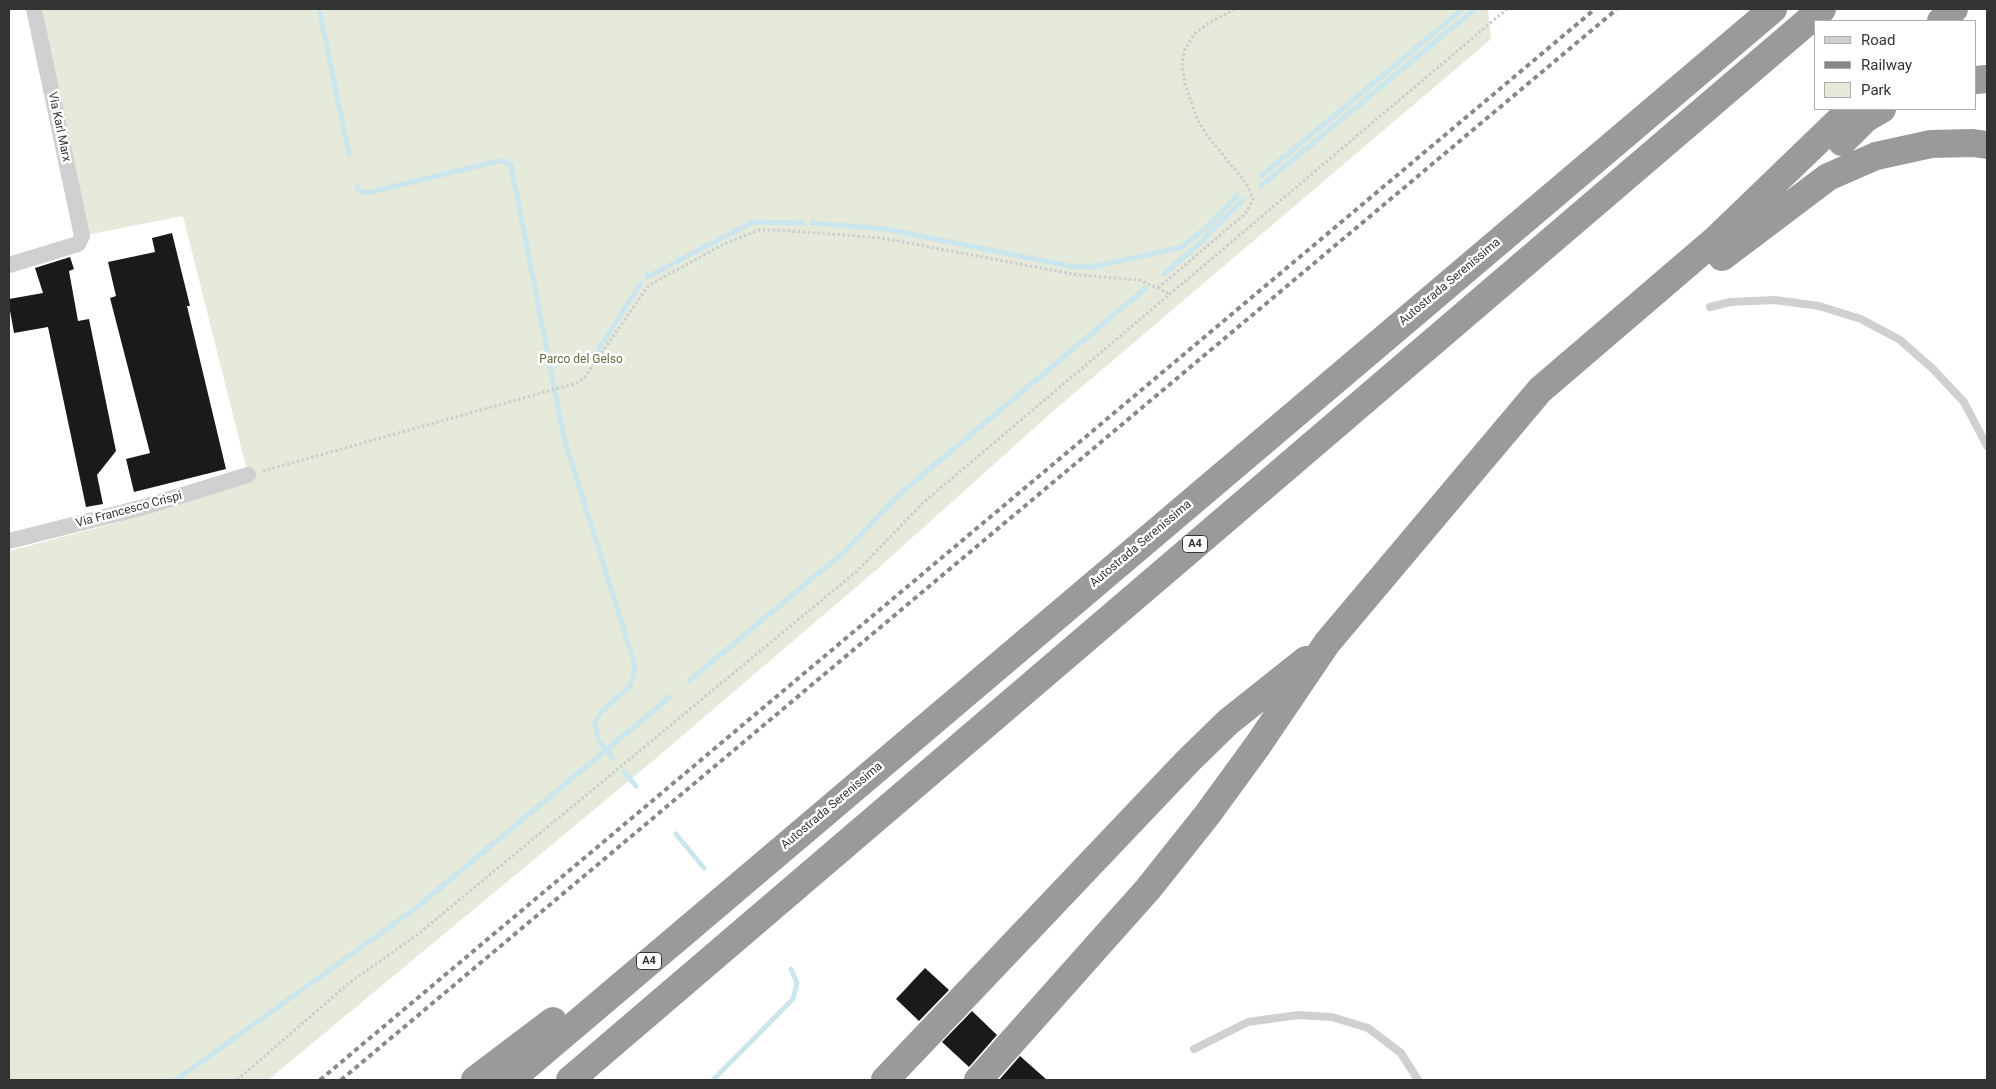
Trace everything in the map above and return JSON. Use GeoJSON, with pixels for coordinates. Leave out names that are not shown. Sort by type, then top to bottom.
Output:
{"type":"FeatureCollection","features":[{"type":"Feature","properties":{"kind":"highway","name":"Autostrada Serenissima"},"geometry":{"type":"LineString","coordinates":[[510,1080],[1773,9]]}},
{"type":"Feature","properties":{"kind":"highway","name":"A4"},"geometry":{"type":"LineString","coordinates":[[570,1080],[1822,9]]}},
{"type":"Feature","properties":{"kind":"highway"},"geometry":{"type":"LineString","coordinates":[[1942,20],[1954,9]]}},
{"type":"Feature","properties":{"kind":"highway"},"geometry":{"type":"LineString","coordinates":[[978,1080],[1148,889],[1252,753],[1327,643],[1540,390],[1714,242],[1851,110]]}},
{"type":"Feature","properties":{"kind":"highway"},"geometry":{"type":"LineString","coordinates":[[1457,490],[1722,257],[1865,119],[1880,110]]}},
{"type":"Feature","properties":{"kind":"highway"},"geometry":{"type":"LineString","coordinates":[[1722,257],[1828,177],[1876,156],[1932,144],[1973,143],[1987,145]]}},
{"type":"Feature","properties":{"kind":"highway"},"geometry":{"type":"LineString","coordinates":[[886,1080],[1228,722],[1327,643]]}},
{"type":"Feature","properties":{"kind":"highway"},"geometry":{"type":"LineString","coordinates":[[474,1080],[789,842]]}},
{"type":"Feature","properties":{"kind":"street","name":"Via Karl Marx"},"geometry":{"type":"LineString","coordinates":[[9,265],[78,244],[82,236],[34,9]]}},
{"type":"Feature","properties":{"kind":"street","name":"Via Francesco Crispi"},"geometry":{"type":"LineString","coordinates":[[9,542],[144,506],[248,475]]}},
{"type":"Feature","properties":{"kind":"lane"},"geometry":{"type":"LineString","coordinates":[[1710,307],[1730,302],[1775,300],[1819,306],[1861,319],[1900,340],[1933,369],[1964,402],[1987,446]]}},
{"type":"Feature","properties":{"kind":"lane"},"geometry":{"type":"LineString","coordinates":[[1194,1049],[1248,1022],[1298,1015],[1332,1017],[1368,1028],[1400,1053],[1418,1080]]}},
{"type":"Feature","properties":{"kind":"path"},"geometry":{"type":"LineString","coordinates":[[1158,288],[1246,213],[1253,199],[1246,183],[1206,134],[1197,119],[1187,93],[1182,64],[1185,49],[1194,34],[1209,22],[1235,9]]}},
{"type":"Feature","properties":{"kind":"path"},"geometry":{"type":"LineString","coordinates":[[237,1080],[349,983],[417,935],[849,577],[924,502],[1507,9]]}},
{"type":"Feature","properties":{"kind":"path"},"geometry":{"type":"LineString","coordinates":[[248,475],[564,388],[584,378],[649,285],[724,244],[759,230],[882,238],[1078,275],[1140,280],[1170,294]]}},
{"type":"Feature","properties":{"kind":"green space","name":"Parco del Gelso"},"geometry":{"type":"Polygon","coordinates":[[[37,9],[1488,9],[1491,39],[1051,413],[875,571],[654,760],[268,1080],[9,1080],[9,551],[104,526],[250,483],[183,216],[86,235],[37,9]]]}},
{"type":"Feature","properties":{"kind":"building"},"geometry":{"type":"Polygon","coordinates":[[[172,233],[190,306],[187,306],[226,469],[134,492],[126,459],[150,453],[110,298],[116,296],[108,262],[155,252],[152,238],[172,233]]]}},
{"type":"Feature","properties":{"kind":"building"},"geometry":{"type":"Polygon","coordinates":[[[70,257],[74,269],[69,271],[78,321],[89,319],[116,451],[97,475],[103,504],[86,507],[48,327],[14,333],[9,305],[9,299],[43,293],[35,268],[70,257]]]}},
{"type":"Feature","properties":{"kind":"building"},"geometry":{"type":"Polygon","coordinates":[[[925,968],[949,990],[919,1021],[896,999],[925,968]]]}},
{"type":"Feature","properties":{"kind":"building"},"geometry":{"type":"Polygon","coordinates":[[[972,1011],[997,1035],[969,1067],[942,1042],[972,1011]]]}},
{"type":"Feature","properties":{"kind":"building"},"geometry":{"type":"Polygon","coordinates":[[[1020,1056],[1047,1080],[999,1080],[1020,1056]]]}},
{"type":"Feature","properties":{"kind":"waterway"},"geometry":{"type":"LineString","coordinates":[[319,9],[349,154]]}},
{"type":"Feature","properties":{"kind":"waterway"},"geometry":{"type":"LineString","coordinates":[[1261,176],[1463,9]]}},
{"type":"Feature","properties":{"kind":"waterway"},"geometry":{"type":"LineString","coordinates":[[1261,186],[1475,9]]}},
{"type":"Feature","properties":{"kind":"waterway"},"geometry":{"type":"LineString","coordinates":[[357,187],[358,190],[367,193],[498,161],[511,165],[564,438],[634,662],[635,670],[630,686],[602,711],[595,722],[598,740],[613,759]]}},
{"type":"Feature","properties":{"kind":"waterway"},"geometry":{"type":"LineString","coordinates":[[812,223],[885,229],[1069,266],[1093,267],[1182,247],[1208,226],[1238,195]]}},
{"type":"Feature","properties":{"kind":"waterway"},"geometry":{"type":"LineString","coordinates":[[1164,274],[1197,246],[1243,200]]}},
{"type":"Feature","properties":{"kind":"waterway"},"geometry":{"type":"LineString","coordinates":[[647,277],[753,222],[804,223]]}},
{"type":"Feature","properties":{"kind":"waterway"},"geometry":{"type":"LineString","coordinates":[[593,358],[641,283]]}},
{"type":"Feature","properties":{"kind":"waterway"},"geometry":{"type":"LineString","coordinates":[[689,681],[844,552],[901,493],[1146,288]]}},
{"type":"Feature","properties":{"kind":"waterway"},"geometry":{"type":"LineString","coordinates":[[176,1080],[416,908],[670,697]]}},
{"type":"Feature","properties":{"kind":"waterway"},"geometry":{"type":"LineString","coordinates":[[624,772],[636,786]]}},
{"type":"Feature","properties":{"kind":"waterway"},"geometry":{"type":"LineString","coordinates":[[676,834],[704,868]]}},
{"type":"Feature","properties":{"kind":"waterway"},"geometry":{"type":"LineString","coordinates":[[713,1080],[793,999],[797,983],[791,969]]}},
{"type":"Feature","properties":{"kind":"railway"},"geometry":{"type":"LineString","coordinates":[[320,1080],[1595,9]]}},
{"type":"Feature","properties":{"kind":"railway"},"geometry":{"type":"LineString","coordinates":[[341,1080],[1617,9]]}}]}
